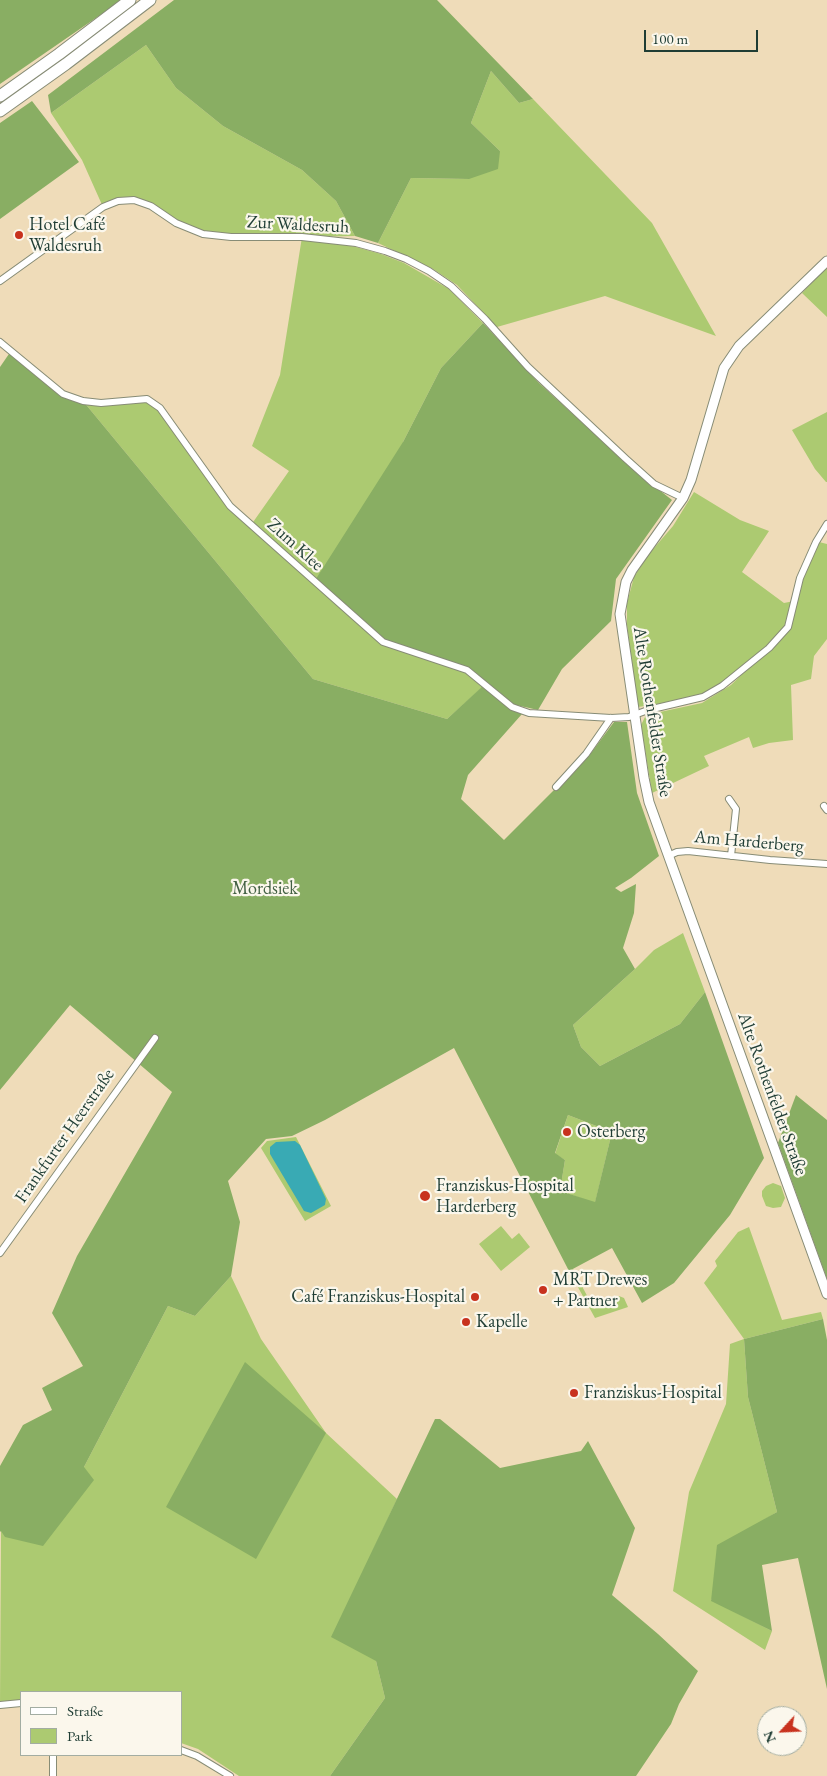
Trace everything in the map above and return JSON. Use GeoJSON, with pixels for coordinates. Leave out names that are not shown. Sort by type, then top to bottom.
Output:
{"type":"FeatureCollection","features":[{"type":"Feature","properties":{"kind":"highway"},"geometry":{"type":"LineString","coordinates":[[0,96],[130,0]]}},
{"type":"Feature","properties":{"kind":"highway"},"geometry":{"type":"LineString","coordinates":[[0,111],[150,0]]}},
{"type":"Feature","properties":{"kind":"street","name":"Zur Waldesruh"},"geometry":{"type":"LineString","coordinates":[[0,281],[103,207],[118,201],[134,200],[150,206],[176,223],[202,234],[231,237],[302,236],[356,243],[385,251],[421,267],[451,286],[485,319],[528,367],[625,458],[654,484],[683,498]]}},
{"type":"Feature","properties":{"kind":"street","name":"Alte Rothenfelder Straße"},"geometry":{"type":"LineString","coordinates":[[827,261],[739,346],[724,368],[691,480],[683,498],[632,570],[622,596],[620,614],[634,715],[649,802],[827,1294]]}},
{"type":"Feature","properties":{"kind":"street","name":"Zum Klee"},"geometry":{"type":"LineString","coordinates":[[0,342],[63,394],[83,401],[102,403],[147,399],[160,408],[230,506],[383,642],[467,670],[512,707],[529,713],[612,718],[629,717],[648,710],[703,697],[722,686],[769,648],[788,627],[800,578],[816,542],[827,524]]}},
{"type":"Feature","properties":{"kind":"street"},"geometry":{"type":"LineString","coordinates":[[556,787],[586,754],[612,718]]}},
{"type":"Feature","properties":{"kind":"street"},"geometry":{"type":"LineString","coordinates":[[729,800],[736,809],[732,856]]}},
{"type":"Feature","properties":{"kind":"street","name":"Am Harderberg"},"geometry":{"type":"LineString","coordinates":[[668,856],[676,852],[688,851],[827,864]]}},
{"type":"Feature","properties":{"kind":"street","name":"Frankfurter Heerstraße"},"geometry":{"type":"LineString","coordinates":[[0,1253],[155,1038]]}},
{"type":"Feature","properties":{"kind":"street"},"geometry":{"type":"LineString","coordinates":[[0,1705],[20,1703]]}},
{"type":"Feature","properties":{"kind":"street"},"geometry":{"type":"LineString","coordinates":[[182,1750],[198,1756],[230,1776]]}},
{"type":"Feature","properties":{"kind":"street"},"geometry":{"type":"LineString","coordinates":[[53,1756],[53,1776]]}},
{"type":"Feature","properties":{"kind":"green space"},"geometry":{"type":"Polygon","coordinates":[[[0,0],[122,0],[0,84],[0,0]]]}},
{"type":"Feature","properties":{"kind":"green space"},"geometry":{"type":"Polygon","coordinates":[[[174,0],[437,0],[533,99],[519,103],[491,71],[471,123],[500,151],[498,169],[469,179],[411,178],[378,243],[355,236],[336,201],[302,170],[223,126],[176,88],[146,45],[51,113],[48,95],[174,0]]]}},
{"type":"Feature","properties":{"kind":"green space"},"geometry":{"type":"Polygon","coordinates":[[[146,45],[176,88],[223,126],[302,170],[336,201],[355,236],[305,237],[356,247],[404,263],[449,289],[483,323],[441,368],[403,442],[467,670],[485,685],[447,719],[313,679],[83,401],[147,399],[160,408],[230,506],[251,525],[289,471],[252,446],[280,375],[302,237],[203,234],[134,200],[103,207],[82,160],[51,113],[146,45]]]}},
{"type":"Feature","properties":{"kind":"green space"},"geometry":{"type":"Polygon","coordinates":[[[491,71],[519,103],[533,99],[652,223],[716,336],[605,296],[497,327],[457,285],[433,269],[378,243],[411,178],[468,179],[500,151],[471,123],[491,71]]]}},
{"type":"Feature","properties":{"kind":"green space"},"geometry":{"type":"Polygon","coordinates":[[[32,101],[79,162],[0,219],[0,123],[32,101]]]}},
{"type":"Feature","properties":{"kind":"green space"},"geometry":{"type":"Polygon","coordinates":[[[827,267],[827,317],[802,293],[827,267]]]}},
{"type":"Feature","properties":{"kind":"green space","name":"Mordsiek"},"geometry":{"type":"Polygon","coordinates":[[[483,323],[539,383],[635,471],[672,500],[616,579],[611,621],[562,669],[538,710],[516,705],[522,714],[468,775],[461,799],[504,840],[591,753],[614,722],[627,722],[637,793],[659,856],[615,888],[621,892],[636,884],[634,913],[623,948],[635,969],[573,1025],[581,1047],[600,1066],[680,1024],[705,992],[764,1158],[730,1215],[674,1283],[642,1303],[612,1248],[569,1271],[454,1048],[325,1120],[292,1136],[266,1139],[228,1181],[240,1222],[231,1276],[195,1316],[168,1306],[84,1467],[94,1480],[43,1546],[5,1537],[0,1532],[0,1466],[23,1425],[52,1410],[42,1388],[83,1366],[52,1313],[77,1256],[172,1092],[70,1005],[0,1090],[0,367],[11,351],[63,394],[83,401],[313,679],[447,719],[484,685],[467,670],[383,642],[314,582],[403,442],[441,368],[483,323]],[[568,1115],[555,1153],[565,1160],[560,1191],[595,1202],[612,1132],[568,1115]]]}},
{"type":"Feature","properties":{"kind":"green space"},"geometry":{"type":"Polygon","coordinates":[[[827,412],[826,482],[815,469],[792,430],[827,412]]]}},
{"type":"Feature","properties":{"kind":"green space"},"geometry":{"type":"Polygon","coordinates":[[[694,492],[740,520],[769,531],[742,572],[784,603],[794,601],[800,578],[819,542],[827,544],[827,639],[814,656],[811,679],[791,685],[793,740],[769,743],[753,748],[749,737],[704,756],[709,766],[652,793],[641,725],[646,715],[702,703],[731,685],[764,653],[703,697],[638,707],[627,625],[627,603],[634,577],[648,555],[673,526],[694,492]]]}},
{"type":"Feature","properties":{"kind":"green space"},"geometry":{"type":"Polygon","coordinates":[[[683,933],[705,992],[680,1024],[600,1066],[581,1047],[573,1025],[654,950],[683,933]]]}},
{"type":"Feature","properties":{"kind":"green space"},"geometry":{"type":"Polygon","coordinates":[[[796,1095],[827,1120],[827,1279],[778,1143],[796,1095]]]}},
{"type":"Feature","properties":{"kind":"green space"},"geometry":{"type":"Polygon","coordinates":[[[568,1115],[612,1132],[595,1203],[560,1191],[565,1160],[555,1154],[568,1115]]]}},
{"type":"Feature","properties":{"kind":"green space"},"geometry":{"type":"Polygon","coordinates":[[[296,1137],[331,1206],[305,1221],[261,1148],[267,1141],[296,1137]]]}},
{"type":"Feature","properties":{"kind":"green space"},"geometry":{"type":"Polygon","coordinates":[[[773,1183],[781,1186],[785,1198],[781,1207],[773,1208],[766,1206],[762,1196],[762,1191],[766,1186],[773,1183]]]}},
{"type":"Feature","properties":{"kind":"green space"},"geometry":{"type":"Polygon","coordinates":[[[501,1226],[512,1239],[519,1233],[530,1247],[501,1271],[479,1244],[501,1226]]]}},
{"type":"Feature","properties":{"kind":"green space"},"geometry":{"type":"Polygon","coordinates":[[[749,1227],[782,1320],[821,1312],[823,1319],[744,1339],[704,1283],[717,1266],[715,1261],[738,1232],[749,1227]]]}},
{"type":"Feature","properties":{"kind":"green space"},"geometry":{"type":"Polygon","coordinates":[[[573,1269],[594,1309],[619,1296],[624,1298],[628,1307],[595,1318],[569,1271],[573,1269]]]}},
{"type":"Feature","properties":{"kind":"green space"},"geometry":{"type":"Polygon","coordinates":[[[231,1276],[261,1339],[326,1433],[397,1499],[370,1557],[376,1661],[385,1698],[330,1776],[239,1776],[198,1749],[182,1743],[182,1691],[20,1691],[20,1703],[0,1705],[1,1531],[84,1467],[168,1306],[195,1316],[231,1276]]]}},
{"type":"Feature","properties":{"kind":"green space"},"geometry":{"type":"Polygon","coordinates":[[[823,1319],[827,1340],[827,1689],[798,1558],[762,1565],[772,1631],[711,1601],[717,1545],[777,1512],[748,1397],[744,1339],[823,1319]]]}},
{"type":"Feature","properties":{"kind":"green space"},"geometry":{"type":"Polygon","coordinates":[[[744,1339],[748,1397],[777,1512],[754,1526],[711,1600],[772,1631],[765,1650],[673,1591],[689,1492],[726,1404],[730,1344],[744,1339]]]}},
{"type":"Feature","properties":{"kind":"green space"},"geometry":{"type":"Polygon","coordinates":[[[245,1362],[326,1433],[256,1559],[166,1507],[245,1362]]]}},
{"type":"Feature","properties":{"kind":"green space"},"geometry":{"type":"Polygon","coordinates":[[[435,1419],[440,1419],[500,1468],[581,1451],[588,1441],[635,1528],[612,1595],[698,1671],[679,1704],[671,1724],[636,1776],[330,1776],[385,1698],[376,1661],[331,1637],[435,1419]]]}},
{"type":"Feature","properties":{"kind":"water"},"geometry":{"type":"Polygon","coordinates":[[[295,1141],[300,1145],[326,1199],[325,1205],[311,1213],[304,1211],[270,1154],[270,1147],[276,1142],[295,1141]]]}},
{"type":"Feature","properties":{"kind":"place","name":"Hotel Café Waldesruh"},"geometry":{"type":"Point","coordinates":[19,235]}},
{"type":"Feature","properties":{"kind":"place","name":"Osterberg"},"geometry":{"type":"Point","coordinates":[567,1132]}},
{"type":"Feature","properties":{"kind":"place","name":"Franziskus-Hospital Harderberg"},"geometry":{"type":"Point","coordinates":[425,1196]}},
{"type":"Feature","properties":{"kind":"place","name":"MRT Drewes + Partner"},"geometry":{"type":"Point","coordinates":[543,1290]}},
{"type":"Feature","properties":{"kind":"place","name":"Café Franziskus-Hospital"},"geometry":{"type":"Point","coordinates":[475,1297]}},
{"type":"Feature","properties":{"kind":"place","name":"Kapelle"},"geometry":{"type":"Point","coordinates":[466,1322]}},
{"type":"Feature","properties":{"kind":"place","name":"Franziskus-Hospital"},"geometry":{"type":"Point","coordinates":[574,1393]}}]}
